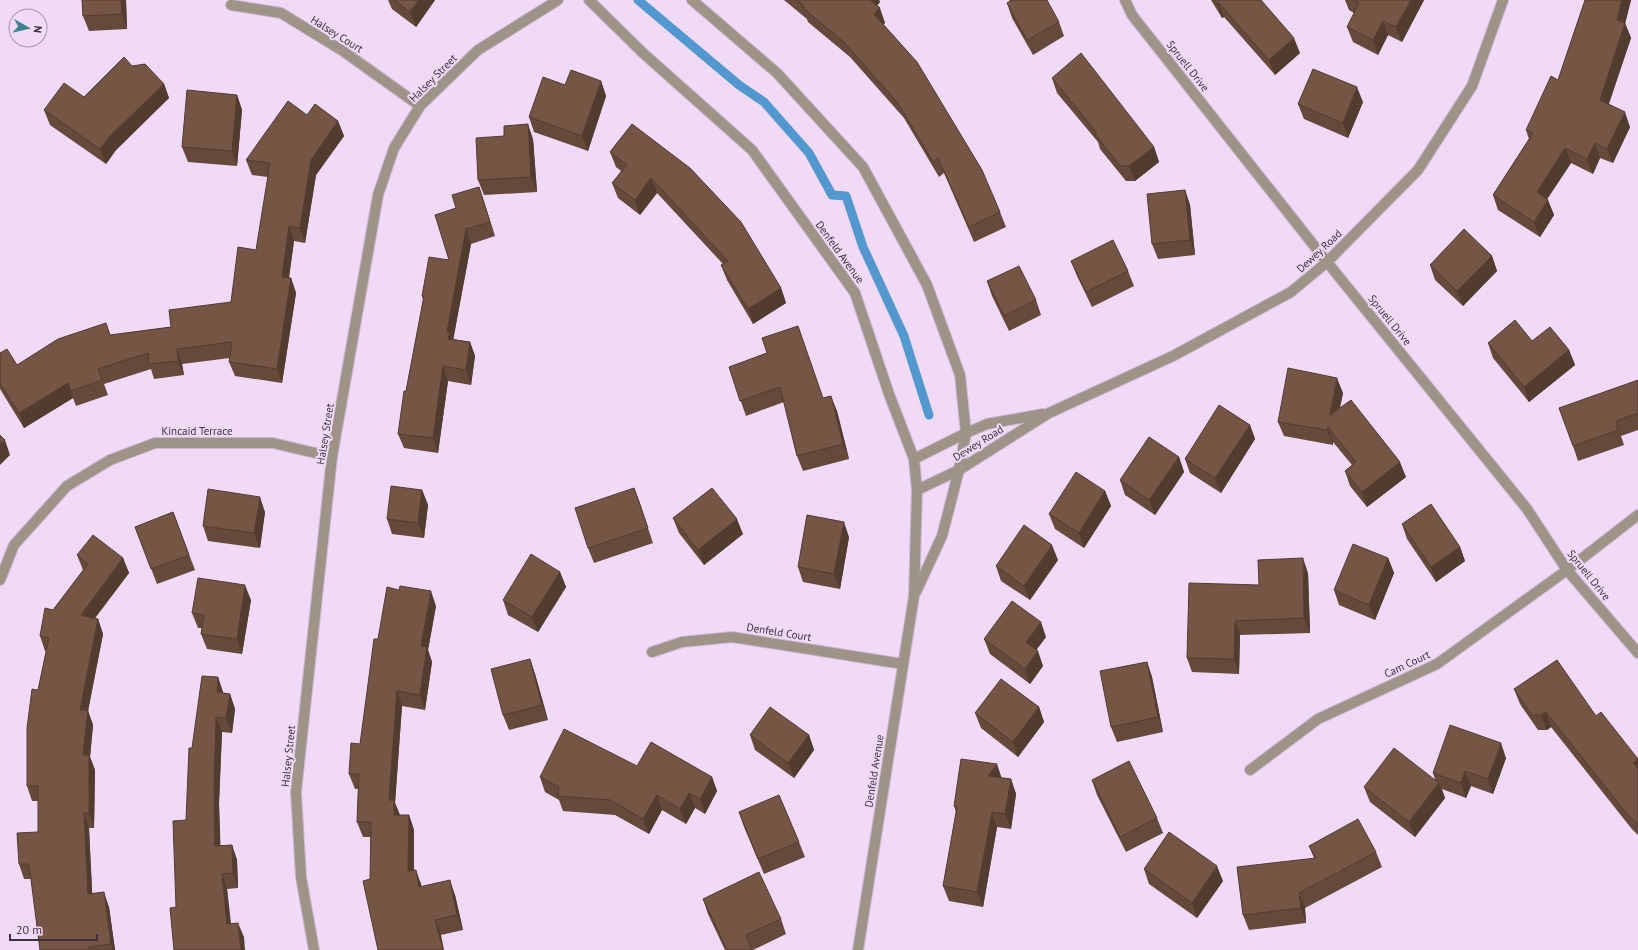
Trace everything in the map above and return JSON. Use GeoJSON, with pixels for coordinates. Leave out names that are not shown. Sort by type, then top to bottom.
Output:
{"type":"FeatureCollection","features":[{"type":"Feature","properties":{"kind":"street","name":"Halsey Street"},"geometry":{"type":"LineString","coordinates":[[314,950],[301,877],[296,792],[332,457],[378,195],[394,148],[420,106],[478,50],[558,0]]}},
{"type":"Feature","properties":{"kind":"street","name":"Denfeld Avenue"},"geometry":{"type":"LineString","coordinates":[[589,0],[643,52],[752,150],[855,293],[888,394],[914,459],[917,490],[914,596],[902,664],[858,950]]}},
{"type":"Feature","properties":{"kind":"street","name":"Denfeld Avenue"},"geometry":{"type":"LineString","coordinates":[[692,0],[777,73],[863,167],[927,285],[960,376],[966,433],[959,470],[942,536],[914,596]]}},
{"type":"Feature","properties":{"kind":"street","name":"Spruell Drive"},"geometry":{"type":"LineString","coordinates":[[1125,0],[1132,15],[1327,262],[1527,509],[1567,570],[1638,653]]}},
{"type":"Feature","properties":{"kind":"street","name":"Dewey Road"},"geometry":{"type":"LineString","coordinates":[[917,490],[959,470],[1049,413],[1173,356],[1291,292],[1327,262],[1418,170],[1472,86],[1503,0]]}},
{"type":"Feature","properties":{"kind":"street","name":"Halsey Court"},"geometry":{"type":"LineString","coordinates":[[231,5],[280,13],[343,51],[420,106]]}},
{"type":"Feature","properties":{"kind":"street","name":"Dewey Road"},"geometry":{"type":"LineString","coordinates":[[914,459],[987,424],[1049,413]]}},
{"type":"Feature","properties":{"kind":"street","name":"Kincaid Terrace"},"geometry":{"type":"LineString","coordinates":[[0,580],[14,545],[67,486],[110,460],[155,443],[273,443],[332,457]]}},
{"type":"Feature","properties":{"kind":"street","name":"Cam Court"},"geometry":{"type":"LineString","coordinates":[[1250,770],[1318,719],[1437,664],[1567,570],[1638,515]]}},
{"type":"Feature","properties":{"kind":"street","name":"Denfeld Court"},"geometry":{"type":"LineString","coordinates":[[652,652],[682,642],[732,637],[902,664]]}},
{"type":"Feature","properties":{"kind":"building"},"geometry":{"type":"Polygon","coordinates":[[[82,0],[121,0],[122,14],[83,16],[82,0]]]}},
{"type":"Feature","properties":{"kind":"building"},"geometry":{"type":"Polygon","coordinates":[[[394,0],[419,0],[410,12],[394,0]]]}},
{"type":"Feature","properties":{"kind":"building"},"geometry":{"type":"Polygon","coordinates":[[[796,0],[870,0],[880,8],[874,14],[917,62],[982,170],[1000,212],[969,227],[938,158],[933,162],[898,103],[844,42],[803,8],[804,6],[796,0]]]}},
{"type":"Feature","properties":{"kind":"building"},"geometry":{"type":"Polygon","coordinates":[[[1010,0],[1047,0],[1059,22],[1027,40],[1007,3],[1010,0]]]}},
{"type":"Feature","properties":{"kind":"building"},"geometry":{"type":"Polygon","coordinates":[[[1215,0],[1261,0],[1294,38],[1269,60],[1215,0]]]}},
{"type":"Feature","properties":{"kind":"building"},"geometry":{"type":"Polygon","coordinates":[[[1353,0],[1411,0],[1396,27],[1383,21],[1373,40],[1347,27],[1359,3],[1353,0]]]}},
{"type":"Feature","properties":{"kind":"building"},"geometry":{"type":"Polygon","coordinates":[[[1585,0],[1622,0],[1617,20],[1625,23],[1600,100],[1625,112],[1607,149],[1595,143],[1587,159],[1565,148],[1537,192],[1548,200],[1534,222],[1493,195],[1533,133],[1526,130],[1551,76],[1558,80],[1585,0]]]}},
{"type":"Feature","properties":{"kind":"building"},"geometry":{"type":"Polygon","coordinates":[[[1081,53],[1154,147],[1129,166],[1120,166],[1095,134],[1097,133],[1052,78],[1081,53]]]}},
{"type":"Feature","properties":{"kind":"building"},"geometry":{"type":"Polygon","coordinates":[[[124,57],[132,66],[145,64],[164,84],[110,136],[100,149],[44,110],[64,83],[84,97],[124,57]]]}},
{"type":"Feature","properties":{"kind":"building"},"geometry":{"type":"Polygon","coordinates":[[[1313,69],[1357,87],[1343,123],[1298,104],[1313,69]]]}},
{"type":"Feature","properties":{"kind":"building"},"geometry":{"type":"Polygon","coordinates":[[[571,70],[601,81],[582,136],[529,117],[543,77],[565,85],[571,70]]]}},
{"type":"Feature","properties":{"kind":"building"},"geometry":{"type":"Polygon","coordinates":[[[187,90],[237,95],[232,151],[182,147],[187,90]]]}},
{"type":"Feature","properties":{"kind":"building"},"geometry":{"type":"Polygon","coordinates":[[[288,101],[307,115],[315,104],[338,121],[311,160],[300,228],[289,226],[282,277],[291,278],[277,369],[229,362],[232,342],[177,349],[178,361],[149,364],[148,353],[98,369],[102,380],[71,391],[68,383],[19,413],[0,383],[0,353],[7,349],[17,365],[58,339],[106,323],[110,335],[171,327],[169,310],[231,302],[238,247],[256,250],[270,163],[246,160],[288,101]]]}},
{"type":"Feature","properties":{"kind":"building"},"geometry":{"type":"Polygon","coordinates":[[[528,124],[531,177],[478,180],[476,138],[504,136],[504,126],[528,124]]]}},
{"type":"Feature","properties":{"kind":"building"},"geometry":{"type":"Polygon","coordinates":[[[632,124],[690,168],[741,222],[781,288],[748,309],[721,265],[728,261],[651,178],[635,200],[612,183],[627,165],[610,152],[632,124]]]}},
{"type":"Feature","properties":{"kind":"building"},"geometry":{"type":"Polygon","coordinates":[[[479,187],[490,222],[466,229],[447,332],[450,332],[448,339],[470,342],[466,370],[443,366],[433,438],[398,434],[404,391],[406,391],[424,296],[422,296],[429,257],[449,260],[435,215],[456,208],[452,195],[479,187]]]}},
{"type":"Feature","properties":{"kind":"building"},"geometry":{"type":"Polygon","coordinates":[[[1185,190],[1190,240],[1152,244],[1147,194],[1185,190]]]}},
{"type":"Feature","properties":{"kind":"building"},"geometry":{"type":"Polygon","coordinates":[[[1464,229],[1492,256],[1457,291],[1430,265],[1464,229]]]}},
{"type":"Feature","properties":{"kind":"building"},"geometry":{"type":"Polygon","coordinates":[[[1113,240],[1128,271],[1086,292],[1071,261],[1113,240]]]}},
{"type":"Feature","properties":{"kind":"building"},"geometry":{"type":"Polygon","coordinates":[[[1019,266],[1036,300],[1004,316],[987,281],[1019,266]]]}},
{"type":"Feature","properties":{"kind":"building"},"geometry":{"type":"Polygon","coordinates":[[[1515,320],[1532,341],[1550,327],[1569,350],[1524,387],[1488,343],[1515,320]]]}},
{"type":"Feature","properties":{"kind":"building"},"geometry":{"type":"Polygon","coordinates":[[[798,326],[823,398],[831,396],[843,444],[797,456],[780,387],[740,401],[729,367],[767,353],[762,338],[798,326]]]}},
{"type":"Feature","properties":{"kind":"building"},"geometry":{"type":"Polygon","coordinates":[[[1288,368],[1337,378],[1330,415],[1351,400],[1400,462],[1362,492],[1345,471],[1356,462],[1328,427],[1327,430],[1278,422],[1288,368]]]}},
{"type":"Feature","properties":{"kind":"building"},"geometry":{"type":"Polygon","coordinates":[[[1638,380],[1638,413],[1616,421],[1618,430],[1573,446],[1559,408],[1638,380]]]}},
{"type":"Feature","properties":{"kind":"building"},"geometry":{"type":"Polygon","coordinates":[[[1219,405],[1250,425],[1215,478],[1185,459],[1219,405]]]}},
{"type":"Feature","properties":{"kind":"building"},"geometry":{"type":"Polygon","coordinates":[[[0,435],[5,440],[0,444],[0,435]]]}},
{"type":"Feature","properties":{"kind":"building"},"geometry":{"type":"Polygon","coordinates":[[[1149,437],[1179,457],[1149,500],[1120,480],[1149,437]]]}},
{"type":"Feature","properties":{"kind":"building"},"geometry":{"type":"Polygon","coordinates":[[[1076,472],[1105,491],[1079,533],[1049,514],[1076,472]]]}},
{"type":"Feature","properties":{"kind":"building"},"geometry":{"type":"Polygon","coordinates":[[[391,486],[422,490],[418,523],[387,519],[391,486]]]}},
{"type":"Feature","properties":{"kind":"building"},"geometry":{"type":"Polygon","coordinates":[[[634,488],[648,528],[588,548],[575,508],[634,488]]]}},
{"type":"Feature","properties":{"kind":"building"},"geometry":{"type":"Polygon","coordinates":[[[712,488],[737,519],[698,550],[673,518],[712,488]]]}},
{"type":"Feature","properties":{"kind":"building"},"geometry":{"type":"Polygon","coordinates":[[[208,489],[260,497],[254,533],[203,526],[208,489]]]}},
{"type":"Feature","properties":{"kind":"building"},"geometry":{"type":"Polygon","coordinates":[[[1431,504],[1460,547],[1431,567],[1402,524],[1431,504]]]}},
{"type":"Feature","properties":{"kind":"building"},"geometry":{"type":"Polygon","coordinates":[[[173,512],[189,555],[151,569],[135,527],[173,512]]]}},
{"type":"Feature","properties":{"kind":"building"},"geometry":{"type":"Polygon","coordinates":[[[807,515],[844,522],[834,574],[798,567],[807,515]]]}},
{"type":"Feature","properties":{"kind":"building"},"geometry":{"type":"Polygon","coordinates":[[[1024,525],[1052,545],[1024,586],[996,566],[1024,525]]]}},
{"type":"Feature","properties":{"kind":"building"},"geometry":{"type":"Polygon","coordinates":[[[93,535],[123,558],[81,615],[98,619],[80,710],[88,710],[83,755],[89,755],[89,813],[84,813],[88,894],[104,892],[111,944],[89,947],[89,950],[40,950],[29,864],[19,864],[17,833],[38,832],[38,786],[27,786],[27,728],[32,689],[38,690],[49,638],[40,636],[45,608],[53,610],[88,564],[77,555],[93,535]]]}},
{"type":"Feature","properties":{"kind":"building"},"geometry":{"type":"Polygon","coordinates":[[[1353,544],[1388,558],[1369,605],[1334,590],[1353,544]]]}},
{"type":"Feature","properties":{"kind":"building"},"geometry":{"type":"Polygon","coordinates":[[[531,554],[560,572],[532,617],[503,600],[531,554]]]}},
{"type":"Feature","properties":{"kind":"building"},"geometry":{"type":"Polygon","coordinates":[[[1303,558],[1304,618],[1235,621],[1234,659],[1187,658],[1189,583],[1259,585],[1258,560],[1303,558]]]}},
{"type":"Feature","properties":{"kind":"building"},"geometry":{"type":"Polygon","coordinates":[[[198,578],[245,585],[237,639],[201,634],[204,615],[192,613],[198,578]]]}},
{"type":"Feature","properties":{"kind":"building"},"geometry":{"type":"Polygon","coordinates":[[[400,586],[431,591],[421,646],[427,647],[420,695],[397,691],[389,800],[394,800],[394,815],[409,815],[408,871],[416,870],[419,887],[450,880],[457,915],[435,920],[443,950],[378,950],[363,881],[370,879],[371,822],[357,822],[359,774],[349,774],[351,743],[360,744],[374,639],[378,639],[387,587],[399,590],[400,586]]]}},
{"type":"Feature","properties":{"kind":"building"},"geometry":{"type":"Polygon","coordinates":[[[1012,601],[1041,622],[1026,642],[1038,651],[1025,669],[984,639],[1012,601]]]}},
{"type":"Feature","properties":{"kind":"building"},"geometry":{"type":"Polygon","coordinates":[[[530,659],[542,705],[503,715],[491,669],[530,659]]]}},
{"type":"Feature","properties":{"kind":"building"},"geometry":{"type":"Polygon","coordinates":[[[1557,660],[1596,716],[1601,712],[1638,759],[1633,763],[1638,768],[1638,825],[1626,813],[1546,712],[1541,715],[1532,715],[1514,689],[1557,660]]]}},
{"type":"Feature","properties":{"kind":"building"},"geometry":{"type":"Polygon","coordinates":[[[1147,662],[1158,717],[1111,727],[1100,671],[1147,662]]]}},
{"type":"Feature","properties":{"kind":"building"},"geometry":{"type":"Polygon","coordinates":[[[202,676],[218,677],[217,692],[230,694],[226,718],[216,717],[214,788],[215,846],[232,845],[233,873],[222,874],[227,924],[238,923],[241,950],[174,950],[170,908],[176,907],[173,821],[186,820],[189,748],[192,748],[202,676]]]}},
{"type":"Feature","properties":{"kind":"building"},"geometry":{"type":"Polygon","coordinates":[[[1001,679],[1039,707],[1013,742],[975,713],[1001,679]]]}},
{"type":"Feature","properties":{"kind":"building"},"geometry":{"type":"Polygon","coordinates":[[[770,707],[809,735],[788,763],[750,735],[770,707]]]}},
{"type":"Feature","properties":{"kind":"building"},"geometry":{"type":"Polygon","coordinates":[[[1450,725],[1501,743],[1488,779],[1465,771],[1461,783],[1433,773],[1450,725]]]}},
{"type":"Feature","properties":{"kind":"building"},"geometry":{"type":"Polygon","coordinates":[[[564,729],[637,766],[651,742],[712,777],[700,799],[689,793],[680,809],[657,795],[643,819],[610,800],[558,796],[559,787],[540,777],[564,729]]]}},
{"type":"Feature","properties":{"kind":"building"},"geometry":{"type":"Polygon","coordinates":[[[1394,748],[1439,783],[1409,822],[1364,787],[1394,748]]]}},
{"type":"Feature","properties":{"kind":"building"},"geometry":{"type":"Polygon","coordinates":[[[961,759],[997,764],[988,776],[1011,779],[1005,814],[992,812],[977,892],[943,886],[957,807],[954,806],[961,759]]]}},
{"type":"Feature","properties":{"kind":"building"},"geometry":{"type":"Polygon","coordinates":[[[1129,761],[1157,818],[1120,837],[1092,780],[1129,761]]]}},
{"type":"Feature","properties":{"kind":"building"},"geometry":{"type":"Polygon","coordinates":[[[779,795],[799,842],[758,859],[739,812],[779,795]]]}},
{"type":"Feature","properties":{"kind":"building"},"geometry":{"type":"Polygon","coordinates":[[[1358,819],[1376,852],[1299,893],[1301,908],[1243,915],[1237,867],[1316,858],[1309,846],[1358,819]]]}},
{"type":"Feature","properties":{"kind":"building"},"geometry":{"type":"Polygon","coordinates":[[[1169,832],[1217,866],[1192,903],[1144,869],[1169,832]]]}},
{"type":"Feature","properties":{"kind":"building"},"geometry":{"type":"Polygon","coordinates":[[[759,872],[781,919],[746,935],[752,950],[727,950],[703,899],[759,872]]]}},
{"type":"Feature","properties":{"kind":"waterway"},"geometry":{"type":"LineString","coordinates":[[638,0],[739,85],[764,102],[809,153],[832,195],[846,196],[863,247],[904,336],[929,415]]}}]}
